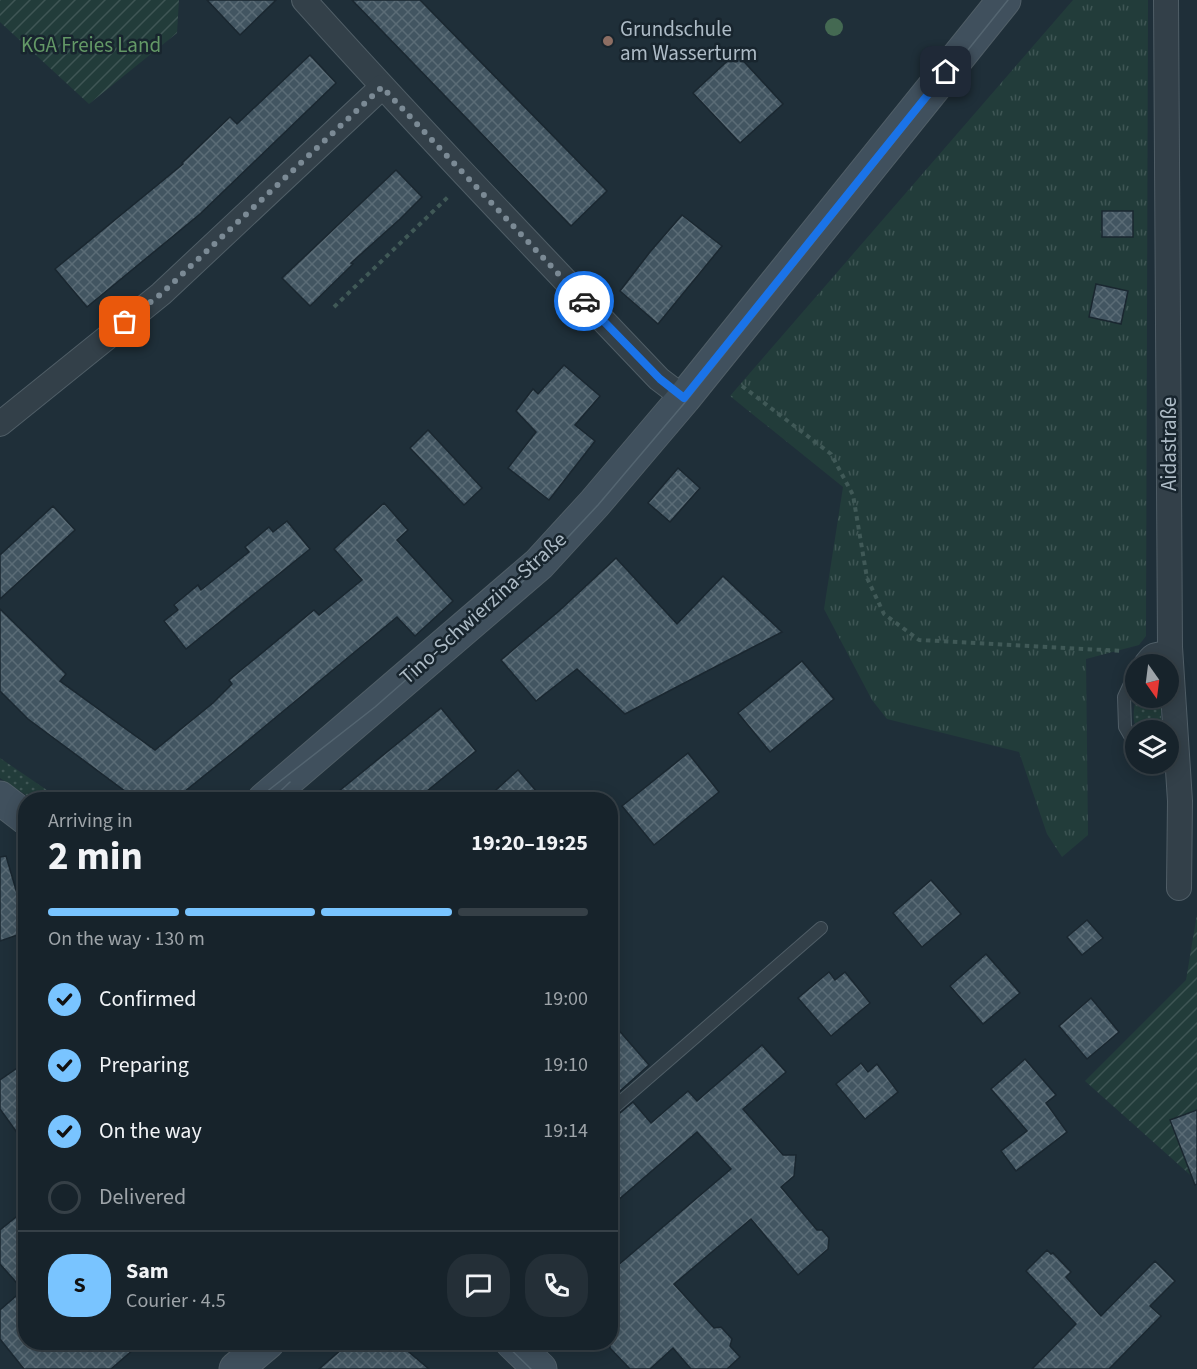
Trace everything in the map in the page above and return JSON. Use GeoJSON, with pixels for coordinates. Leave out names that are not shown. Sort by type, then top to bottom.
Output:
{"type":"FeatureCollection","features":[{"type":"Feature","properties":{"kind":"main road","name":"Tino-Schwierzina-Straße"},"geometry":{"type":"LineString","coordinates":[[273,792],[539,564],[594,504],[684,398],[1004,0]]}},
{"type":"Feature","properties":{"kind":"main road"},"geometry":{"type":"LineString","coordinates":[[0,798],[18,812]]}},
{"type":"Feature","properties":{"kind":"main road"},"geometry":{"type":"LineString","coordinates":[[236,1369],[259,1350]]}},
{"type":"Feature","properties":{"kind":"main road"},"geometry":{"type":"LineString","coordinates":[[520,1350],[540,1369]]}},
{"type":"Feature","properties":{"kind":"street"},"geometry":{"type":"LineString","coordinates":[[304,0],[468,178],[660,379],[684,398]]}},
{"type":"Feature","properties":{"kind":"street","name":"Aidastraße"},"geometry":{"type":"LineString","coordinates":[[1166,0],[1172,720]]}},
{"type":"Feature","properties":{"kind":"street"},"geometry":{"type":"LineString","coordinates":[[0,424],[161,294],[382,87]]}},
{"type":"Feature","properties":{"kind":"street","name":"Aidastraße"},"geometry":{"type":"LineString","coordinates":[[1177,774],[1184,801],[1179,888]]}},
{"type":"Feature","properties":{"kind":"lane"},"geometry":{"type":"LineString","coordinates":[[1146,652],[1170,647]]}},
{"type":"Feature","properties":{"kind":"lane"},"geometry":{"type":"LineString","coordinates":[[1125,696],[1125,727]]}},
{"type":"Feature","properties":{"kind":"lane"},"geometry":{"type":"LineString","coordinates":[[618,1104],[821,928]]}},
{"type":"Feature","properties":{"kind":"path"},"geometry":{"type":"LineString","coordinates":[[334,307],[468,178]]}},
{"type":"Feature","properties":{"kind":"path"},"geometry":{"type":"LineString","coordinates":[[742,386],[831,454],[853,495],[867,578],[884,614],[920,640],[1146,652]]}},
{"type":"Feature","properties":{"kind":"green space","name":"KGA Freies Land"},"geometry":{"type":"Polygon","coordinates":[[[0,0],[179,0],[177,33],[89,104],[0,22],[0,0]]]}},
{"type":"Feature","properties":{"kind":"green space"},"geometry":{"type":"Polygon","coordinates":[[[1073,0],[1148,0],[1146,636],[1139,645],[1086,659],[1088,835],[1062,857],[1047,834],[1019,752],[887,719],[872,700],[824,609],[843,487],[730,396],[1073,0]]]}},
{"type":"Feature","properties":{"kind":"green space"},"geometry":{"type":"Polygon","coordinates":[[[1134,708],[1161,708],[1161,720],[1134,720],[1134,708]]]}},
{"type":"Feature","properties":{"kind":"green space"},"geometry":{"type":"Polygon","coordinates":[[[0,758],[50,792],[21,792],[0,778],[0,758]]]}},
{"type":"Feature","properties":{"kind":"green space"},"geometry":{"type":"Polygon","coordinates":[[[1197,914],[1197,1181],[1085,1081],[1186,980],[1197,914]]]}},
{"type":"Feature","properties":{"kind":"building"},"geometry":{"type":"Polygon","coordinates":[[[207,0],[276,0],[240,35],[207,0]]]}},
{"type":"Feature","properties":{"kind":"building"},"geometry":{"type":"Polygon","coordinates":[[[352,0],[420,0],[607,191],[571,226],[352,0]]]}},
{"type":"Feature","properties":{"kind":"building"},"geometry":{"type":"Polygon","coordinates":[[[736,53],[783,104],[740,143],[693,93],[736,53]]]}},
{"type":"Feature","properties":{"kind":"building"},"geometry":{"type":"Polygon","coordinates":[[[310,55],[336,83],[200,214],[87,307],[55,269],[183,164],[230,117],[237,124],[310,55]]]}},
{"type":"Feature","properties":{"kind":"building"},"geometry":{"type":"Polygon","coordinates":[[[396,170],[422,197],[351,263],[353,264],[310,306],[282,278],[396,170]]]}},
{"type":"Feature","properties":{"kind":"building"},"geometry":{"type":"Polygon","coordinates":[[[1102,211],[1133,211],[1133,237],[1102,237],[1102,211]]]}},
{"type":"Feature","properties":{"kind":"building"},"geometry":{"type":"Polygon","coordinates":[[[682,215],[722,246],[658,324],[620,291],[682,215]]]}},
{"type":"Feature","properties":{"kind":"building"},"geometry":{"type":"Polygon","coordinates":[[[1096,284],[1128,291],[1121,324],[1089,317],[1096,284]]]}},
{"type":"Feature","properties":{"kind":"building"},"geometry":{"type":"Polygon","coordinates":[[[564,365],[600,396],[575,425],[595,441],[549,500],[508,468],[536,432],[516,411],[533,389],[538,394],[564,365]]]}},
{"type":"Feature","properties":{"kind":"building"},"geometry":{"type":"Polygon","coordinates":[[[428,430],[482,488],[464,505],[410,448],[428,430]]]}},
{"type":"Feature","properties":{"kind":"building"},"geometry":{"type":"Polygon","coordinates":[[[678,468],[700,488],[670,522],[648,503],[678,468]]]}},
{"type":"Feature","properties":{"kind":"building"},"geometry":{"type":"Polygon","coordinates":[[[384,503],[408,530],[397,540],[453,601],[415,636],[397,617],[184,792],[126,792],[28,719],[0,691],[0,609],[66,674],[60,681],[155,750],[213,703],[232,684],[229,680],[314,610],[319,615],[362,580],[334,549],[384,503]]]}},
{"type":"Feature","properties":{"kind":"building"},"geometry":{"type":"Polygon","coordinates":[[[53,506],[75,530],[0,599],[0,555],[53,506]]]}},
{"type":"Feature","properties":{"kind":"building"},"geometry":{"type":"Polygon","coordinates":[[[287,521],[310,549],[186,649],[164,621],[178,610],[174,605],[198,585],[201,590],[249,552],[245,547],[269,527],[273,532],[287,521]]]}},
{"type":"Feature","properties":{"kind":"building"},"geometry":{"type":"Polygon","coordinates":[[[616,558],[677,624],[723,576],[782,632],[625,714],[577,669],[536,701],[501,660],[559,611],[616,558]]]}},
{"type":"Feature","properties":{"kind":"building"},"geometry":{"type":"Polygon","coordinates":[[[802,661],[834,699],[770,752],[738,713],[802,661]]]}},
{"type":"Feature","properties":{"kind":"building"},"geometry":{"type":"Polygon","coordinates":[[[441,708],[476,751],[426,792],[338,792],[441,708]]]}},
{"type":"Feature","properties":{"kind":"building"},"geometry":{"type":"Polygon","coordinates":[[[688,753],[719,792],[654,845],[622,806],[688,753]]]}},
{"type":"Feature","properties":{"kind":"building"},"geometry":{"type":"Polygon","coordinates":[[[518,770],[537,792],[494,792],[518,770]]]}},
{"type":"Feature","properties":{"kind":"building"},"geometry":{"type":"Polygon","coordinates":[[[6,856],[18,897],[18,935],[0,941],[0,857],[6,856]]]}},
{"type":"Feature","properties":{"kind":"building"},"geometry":{"type":"Polygon","coordinates":[[[931,880],[961,914],[922,947],[893,913],[931,880]]]}},
{"type":"Feature","properties":{"kind":"building"},"geometry":{"type":"Polygon","coordinates":[[[1087,920],[1103,938],[1082,955],[1067,937],[1087,920]]]}},
{"type":"Feature","properties":{"kind":"building"},"geometry":{"type":"Polygon","coordinates":[[[986,954],[1020,993],[983,1024],[950,986],[986,954]]]}},
{"type":"Feature","properties":{"kind":"building"},"geometry":{"type":"Polygon","coordinates":[[[829,972],[835,980],[845,972],[870,1003],[831,1036],[798,998],[829,972]]]}},
{"type":"Feature","properties":{"kind":"building"},"geometry":{"type":"Polygon","coordinates":[[[1091,998],[1119,1032],[1087,1059],[1059,1026],[1091,998]]]}},
{"type":"Feature","properties":{"kind":"building"},"geometry":{"type":"Polygon","coordinates":[[[618,1029],[649,1065],[618,1093],[618,1029]]]}},
{"type":"Feature","properties":{"kind":"building"},"geometry":{"type":"Polygon","coordinates":[[[762,1045],[786,1072],[743,1109],[783,1155],[796,1155],[794,1176],[781,1187],[817,1230],[822,1230],[829,1238],[828,1249],[798,1275],[751,1219],[674,1284],[714,1328],[721,1327],[732,1339],[730,1346],[740,1357],[727,1369],[691,1369],[673,1348],[650,1369],[630,1369],[612,1350],[618,1350],[618,1265],[731,1169],[697,1132],[618,1200],[618,1114],[633,1102],[651,1123],[688,1091],[697,1101],[762,1045]]]}},
{"type":"Feature","properties":{"kind":"building"},"geometry":{"type":"Polygon","coordinates":[[[1025,1059],[1056,1095],[1046,1103],[1067,1132],[1016,1171],[1001,1151],[1027,1131],[991,1089],[1025,1059]]]}},
{"type":"Feature","properties":{"kind":"building"},"geometry":{"type":"Polygon","coordinates":[[[861,1063],[868,1072],[877,1064],[898,1092],[865,1119],[836,1084],[861,1063]]]}},
{"type":"Feature","properties":{"kind":"building"},"geometry":{"type":"Polygon","coordinates":[[[18,1068],[18,1134],[0,1109],[0,1080],[18,1068]]]}},
{"type":"Feature","properties":{"kind":"building"},"geometry":{"type":"Polygon","coordinates":[[[1197,1110],[1197,1184],[1195,1185],[1170,1120],[1197,1110]]]}},
{"type":"Feature","properties":{"kind":"building"},"geometry":{"type":"Polygon","coordinates":[[[18,1215],[18,1284],[0,1264],[0,1230],[18,1215]]]}},
{"type":"Feature","properties":{"kind":"building"},"geometry":{"type":"Polygon","coordinates":[[[1047,1250],[1053,1253],[1071,1272],[1066,1277],[1101,1316],[1155,1261],[1175,1281],[1150,1306],[1161,1316],[1109,1369],[1032,1369],[1076,1324],[1026,1271],[1047,1250]]]}},
{"type":"Feature","properties":{"kind":"building"},"geometry":{"type":"Polygon","coordinates":[[[18,1294],[18,1350],[133,1350],[111,1369],[24,1369],[0,1339],[0,1310],[18,1294]]]}},
{"type":"Feature","properties":{"kind":"building"},"geometry":{"type":"Polygon","coordinates":[[[341,1350],[406,1350],[429,1369],[319,1369],[341,1350]]]}},
{"type":"Feature","properties":{"kind":"tram line"},"geometry":{"type":"LineString","coordinates":[[266,792],[375,707],[541,566],[598,505],[687,400],[1008,0]]}},
{"type":"Feature","properties":{"kind":"tram line"},"geometry":{"type":"LineString","coordinates":[[279,792],[290,782]]}},
{"type":"Feature","properties":{"kind":"tram line"},"geometry":{"type":"LineString","coordinates":[[511,1350],[531,1369]]}},
{"type":"Feature","properties":{"kind":"way so far"},"geometry":{"type":"LineString","coordinates":[[125,322],[161,294],[382,87],[584,301]]}},
{"type":"Feature","properties":{"kind":"place","name":"Grundschule am Wasserturm"},"geometry":{"type":"Point","coordinates":[608,41]}},
{"type":"Feature","properties":{"kind":"route"},"geometry":{"type":"LineString","coordinates":[[584,301],[660,379],[684,398],[946,72]]}}]}
